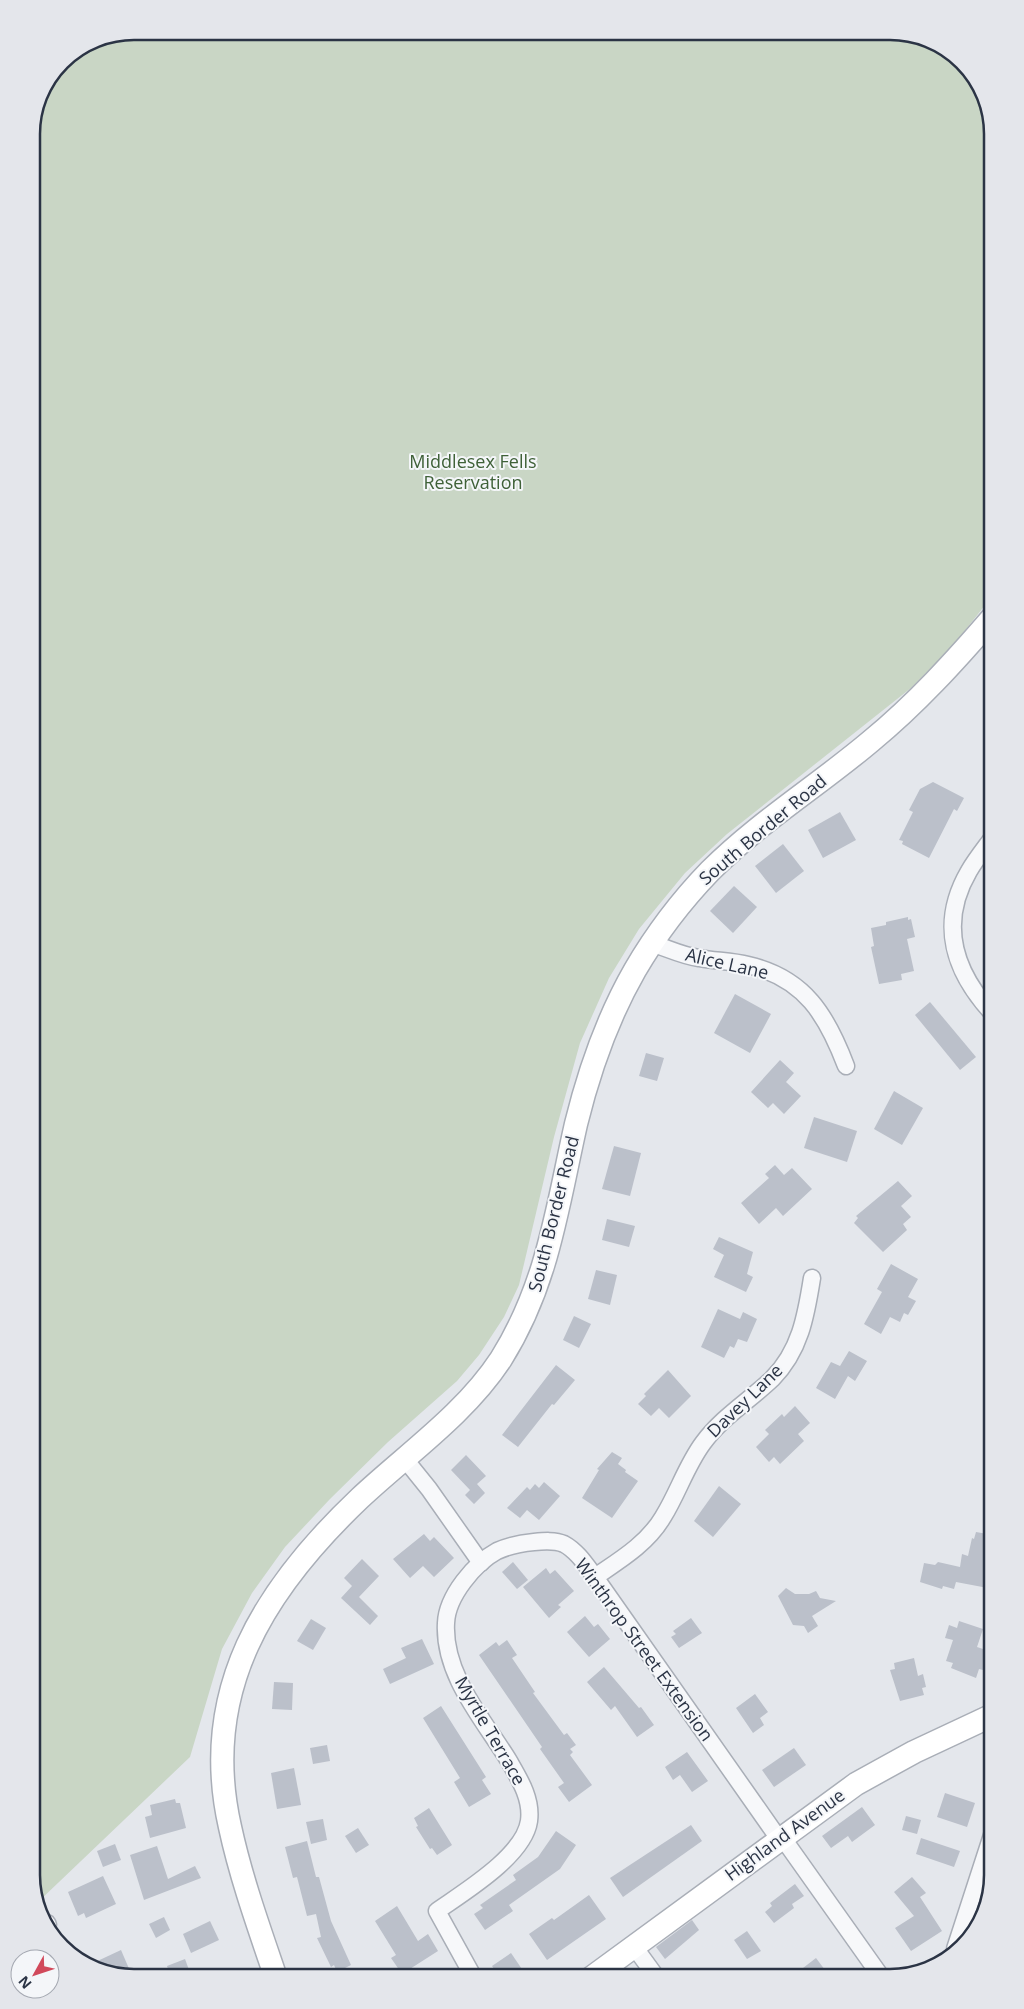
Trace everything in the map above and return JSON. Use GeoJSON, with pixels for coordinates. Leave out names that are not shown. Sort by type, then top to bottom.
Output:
{"type":"FeatureCollection","features":[{"type":"Feature","properties":{"kind":"main road","name":"South Border Road"},"geometry":{"type":"LineString","coordinates":[[273,1969],[236,1850],[225,1799],[223,1736],[234,1680],[247,1644],[260,1620],[292,1573],[333,1526],[482,1384],[499,1361],[523,1321],[545,1264],[578,1118],[597,1056],[623,990],[651,943],[677,907],[712,869],[758,829],[870,742],[912,705],[956,660],[984,627]]}},
{"type":"Feature","properties":{"kind":"main road","name":"Highland Avenue"},"geometry":{"type":"LineString","coordinates":[[602,1969],[780,1838],[867,1777],[914,1752],[984,1719]]}},
{"type":"Feature","properties":{"kind":"street"},"geometry":{"type":"LineString","coordinates":[[984,849],[968,872],[958,897],[952,922],[953,941],[968,984],[984,1003]]}},
{"type":"Feature","properties":{"kind":"street","name":"Alice Lane"},"geometry":{"type":"LineString","coordinates":[[651,943],[697,958],[758,968],[792,984],[809,999],[826,1020],[833,1032],[846,1066]]}},
{"type":"Feature","properties":{"kind":"street","name":"Davey Lane"},"geometry":{"type":"LineString","coordinates":[[595,1577],[638,1547],[654,1530],[664,1516],[702,1444],[727,1416],[771,1380],[784,1366],[794,1349],[805,1322],[812,1278]]}},
{"type":"Feature","properties":{"kind":"street"},"geometry":{"type":"LineString","coordinates":[[404,1458],[429,1489],[481,1563]]}},
{"type":"Feature","properties":{"kind":"street","name":"Winthrop Street Extension"},"geometry":{"type":"LineString","coordinates":[[481,1563],[498,1551],[512,1546],[553,1542],[571,1549],[595,1577],[663,1677],[875,1969]]}},
{"type":"Feature","properties":{"kind":"street","name":"Myrtle Terrace"},"geometry":{"type":"LineString","coordinates":[[469,1969],[437,1911],[513,1851],[526,1833],[530,1811],[526,1794],[514,1770],[464,1689],[455,1670],[447,1644],[446,1620],[450,1605],[467,1579],[481,1563]]}},
{"type":"Feature","properties":{"kind":"street"},"geometry":{"type":"LineString","coordinates":[[958,1939],[984,1859]]}},
{"type":"Feature","properties":{"kind":"street"},"geometry":{"type":"LineString","coordinates":[[633,1945],[650,1969]]}},
{"type":"Feature","properties":{"kind":"green space","name":"Middlesex Fells Reservation"},"geometry":{"type":"Polygon","coordinates":[[[134,40],[896,40],[920,45],[942,56],[964,77],[977,98],[984,128],[984,606],[952,647],[911,688],[727,834],[685,873],[639,929],[609,978],[580,1043],[554,1137],[519,1285],[504,1317],[479,1355],[457,1381],[388,1442],[330,1499],[285,1547],[252,1593],[222,1649],[190,1757],[43,1897],[40,1881],[40,128],[47,98],[63,72],[87,53],[110,43],[134,40]]]}},
{"type":"Feature","properties":{"kind":"building"},"geometry":{"type":"Polygon","coordinates":[[[933,782],[964,798],[957,811],[954,809],[929,858],[902,844],[903,841],[899,840],[913,812],[909,810],[920,789],[933,782]]]}},
{"type":"Feature","properties":{"kind":"building"},"geometry":{"type":"Polygon","coordinates":[[[840,812],[856,840],[823,858],[808,830],[840,812]]]}},
{"type":"Feature","properties":{"kind":"building"},"geometry":{"type":"Polygon","coordinates":[[[783,844],[804,871],[776,893],[755,866],[783,844]]]}},
{"type":"Feature","properties":{"kind":"building"},"geometry":{"type":"Polygon","coordinates":[[[734,886],[757,907],[733,933],[710,911],[734,886]]]}},
{"type":"Feature","properties":{"kind":"building"},"geometry":{"type":"Polygon","coordinates":[[[908,917],[908,920],[911,919],[915,937],[907,939],[914,971],[901,974],[902,980],[879,984],[871,947],[874,946],[871,928],[908,917]]]}},
{"type":"Feature","properties":{"kind":"building"},"geometry":{"type":"Polygon","coordinates":[[[735,994],[771,1014],[750,1053],[714,1033],[735,994]]]}},
{"type":"Feature","properties":{"kind":"building"},"geometry":{"type":"Polygon","coordinates":[[[930,1002],[976,1057],[960,1070],[915,1015],[930,1002]]]}},
{"type":"Feature","properties":{"kind":"building"},"geometry":{"type":"Polygon","coordinates":[[[646,1053],[664,1058],[657,1081],[639,1076],[646,1053]]]}},
{"type":"Feature","properties":{"kind":"building"},"geometry":{"type":"Polygon","coordinates":[[[780,1060],[794,1073],[786,1082],[801,1096],[784,1114],[773,1103],[768,1108],[751,1092],[780,1060]]]}},
{"type":"Feature","properties":{"kind":"building"},"geometry":{"type":"Polygon","coordinates":[[[894,1091],[923,1108],[902,1145],[874,1129],[894,1091]]]}},
{"type":"Feature","properties":{"kind":"building"},"geometry":{"type":"Polygon","coordinates":[[[814,1117],[857,1131],[847,1162],[804,1148],[814,1117]]]}},
{"type":"Feature","properties":{"kind":"building"},"geometry":{"type":"Polygon","coordinates":[[[614,1146],[641,1153],[630,1196],[602,1189],[614,1146]]]}},
{"type":"Feature","properties":{"kind":"building"},"geometry":{"type":"Polygon","coordinates":[[[775,1165],[784,1175],[792,1168],[812,1189],[783,1216],[776,1208],[759,1224],[741,1203],[769,1178],[765,1174],[775,1165]]]}},
{"type":"Feature","properties":{"kind":"building"},"geometry":{"type":"Polygon","coordinates":[[[898,1181],[912,1196],[901,1206],[911,1217],[903,1224],[907,1230],[883,1252],[854,1223],[858,1218],[856,1216],[898,1181]]]}},
{"type":"Feature","properties":{"kind":"building"},"geometry":{"type":"Polygon","coordinates":[[[607,1219],[635,1226],[629,1247],[602,1240],[607,1219]]]}},
{"type":"Feature","properties":{"kind":"building"},"geometry":{"type":"Polygon","coordinates":[[[719,1237],[753,1252],[747,1274],[753,1277],[746,1292],[714,1277],[724,1255],[713,1249],[719,1237]]]}},
{"type":"Feature","properties":{"kind":"building"},"geometry":{"type":"Polygon","coordinates":[[[891,1264],[918,1279],[908,1297],[916,1301],[908,1315],[904,1313],[900,1322],[890,1317],[881,1334],[864,1324],[882,1292],[877,1289],[891,1264]]]}},
{"type":"Feature","properties":{"kind":"building"},"geometry":{"type":"Polygon","coordinates":[[[596,1270],[617,1275],[610,1305],[588,1299],[596,1270]]]}},
{"type":"Feature","properties":{"kind":"building"},"geometry":{"type":"Polygon","coordinates":[[[718,1309],[740,1319],[743,1312],[757,1319],[747,1342],[738,1339],[734,1348],[730,1346],[724,1358],[701,1347],[718,1309]]]}},
{"type":"Feature","properties":{"kind":"building"},"geometry":{"type":"Polygon","coordinates":[[[574,1316],[591,1324],[579,1348],[563,1340],[574,1316]]]}},
{"type":"Feature","properties":{"kind":"building"},"geometry":{"type":"Polygon","coordinates":[[[849,1351],[867,1361],[855,1381],[848,1376],[835,1399],[816,1388],[831,1362],[840,1366],[849,1351]]]}},
{"type":"Feature","properties":{"kind":"building"},"geometry":{"type":"Polygon","coordinates":[[[556,1365],[575,1380],[554,1405],[552,1404],[518,1447],[502,1435],[556,1365]]]}},
{"type":"Feature","properties":{"kind":"building"},"geometry":{"type":"Polygon","coordinates":[[[668,1370],[691,1396],[669,1418],[659,1408],[651,1416],[638,1404],[646,1396],[644,1394],[668,1370]]]}},
{"type":"Feature","properties":{"kind":"building"},"geometry":{"type":"Polygon","coordinates":[[[795,1406],[810,1423],[798,1434],[804,1441],[780,1464],[774,1457],[769,1462],[756,1447],[769,1434],[765,1430],[782,1414],[784,1417],[795,1406]]]}},
{"type":"Feature","properties":{"kind":"building"},"geometry":{"type":"Polygon","coordinates":[[[612,1452],[622,1458],[618,1464],[626,1470],[625,1472],[638,1481],[612,1518],[582,1498],[599,1470],[597,1469],[612,1452]]]}},
{"type":"Feature","properties":{"kind":"building"},"geometry":{"type":"Polygon","coordinates":[[[466,1455],[486,1476],[477,1484],[485,1493],[474,1504],[465,1495],[470,1490],[451,1470],[466,1455]]]}},
{"type":"Feature","properties":{"kind":"building"},"geometry":{"type":"Polygon","coordinates":[[[544,1482],[560,1496],[539,1520],[527,1510],[520,1518],[507,1508],[527,1487],[530,1490],[535,1484],[539,1488],[544,1482]]]}},
{"type":"Feature","properties":{"kind":"building"},"geometry":{"type":"Polygon","coordinates":[[[719,1486],[741,1504],[713,1537],[694,1521],[719,1486]]]}},
{"type":"Feature","properties":{"kind":"building"},"geometry":{"type":"Polygon","coordinates":[[[976,1532],[984,1533],[984,1587],[956,1582],[954,1589],[943,1586],[942,1589],[920,1582],[924,1563],[935,1565],[938,1562],[960,1567],[962,1554],[968,1556],[972,1538],[974,1539],[976,1532]]]}},
{"type":"Feature","properties":{"kind":"building"},"geometry":{"type":"Polygon","coordinates":[[[424,1534],[430,1541],[434,1537],[454,1558],[434,1577],[423,1566],[410,1578],[393,1559],[424,1534]]]}},
{"type":"Feature","properties":{"kind":"building"},"geometry":{"type":"Polygon","coordinates":[[[362,1559],[379,1576],[359,1597],[378,1616],[370,1625],[341,1598],[352,1586],[344,1578],[362,1559]]]}},
{"type":"Feature","properties":{"kind":"building"},"geometry":{"type":"Polygon","coordinates":[[[513,1562],[528,1580],[517,1589],[502,1572],[513,1562]]]}},
{"type":"Feature","properties":{"kind":"building"},"geometry":{"type":"Polygon","coordinates":[[[546,1568],[550,1574],[555,1570],[574,1591],[558,1605],[561,1607],[549,1618],[523,1587],[546,1568]]]}},
{"type":"Feature","properties":{"kind":"building"},"geometry":{"type":"Polygon","coordinates":[[[786,1588],[795,1594],[809,1594],[816,1591],[820,1598],[836,1601],[812,1616],[818,1626],[808,1633],[804,1626],[793,1625],[778,1596],[786,1588]]]}},
{"type":"Feature","properties":{"kind":"building"},"geometry":{"type":"Polygon","coordinates":[[[585,1616],[594,1627],[598,1624],[610,1639],[589,1657],[567,1632],[585,1616]]]}},
{"type":"Feature","properties":{"kind":"building"},"geometry":{"type":"Polygon","coordinates":[[[691,1618],[702,1633],[679,1648],[671,1637],[676,1634],[673,1631],[691,1618]]]}},
{"type":"Feature","properties":{"kind":"building"},"geometry":{"type":"Polygon","coordinates":[[[311,1619],[326,1628],[313,1650],[297,1641],[311,1619]]]}},
{"type":"Feature","properties":{"kind":"building"},"geometry":{"type":"Polygon","coordinates":[[[959,1621],[983,1629],[977,1647],[984,1649],[984,1667],[983,1670],[979,1669],[976,1678],[951,1668],[953,1663],[946,1661],[953,1640],[945,1638],[949,1625],[957,1628],[959,1621]]]}},
{"type":"Feature","properties":{"kind":"building"},"geometry":{"type":"Polygon","coordinates":[[[422,1639],[434,1664],[390,1684],[383,1669],[406,1658],[401,1648],[422,1639]]]}},
{"type":"Feature","properties":{"kind":"building"},"geometry":{"type":"Polygon","coordinates":[[[507,1640],[517,1655],[512,1658],[535,1692],[533,1693],[564,1735],[567,1733],[576,1745],[570,1749],[573,1752],[570,1755],[592,1785],[569,1802],[558,1787],[564,1783],[540,1749],[542,1747],[479,1655],[496,1642],[499,1646],[507,1640]]]}},
{"type":"Feature","properties":{"kind":"building"},"geometry":{"type":"Polygon","coordinates":[[[914,1658],[918,1676],[923,1674],[926,1687],[922,1688],[924,1695],[900,1701],[890,1670],[895,1669],[894,1663],[914,1658]]]}},
{"type":"Feature","properties":{"kind":"building"},"geometry":{"type":"Polygon","coordinates":[[[604,1667],[639,1708],[641,1707],[654,1725],[637,1737],[615,1706],[611,1710],[587,1682],[604,1667]]]}},
{"type":"Feature","properties":{"kind":"building"},"geometry":{"type":"Polygon","coordinates":[[[274,1682],[293,1683],[292,1710],[272,1709],[274,1682]]]}},
{"type":"Feature","properties":{"kind":"building"},"geometry":{"type":"Polygon","coordinates":[[[755,1694],[768,1712],[760,1718],[764,1725],[753,1733],[736,1708],[755,1694]]]}},
{"type":"Feature","properties":{"kind":"building"},"geometry":{"type":"Polygon","coordinates":[[[441,1706],[486,1777],[482,1780],[491,1794],[469,1807],[454,1782],[460,1778],[423,1718],[441,1706]]]}},
{"type":"Feature","properties":{"kind":"building"},"geometry":{"type":"Polygon","coordinates":[[[327,1745],[330,1761],[313,1764],[310,1748],[327,1745]]]}},
{"type":"Feature","properties":{"kind":"building"},"geometry":{"type":"Polygon","coordinates":[[[794,1748],[806,1765],[774,1787],[762,1770],[794,1748]]]}},
{"type":"Feature","properties":{"kind":"building"},"geometry":{"type":"Polygon","coordinates":[[[687,1752],[708,1781],[692,1792],[680,1775],[673,1780],[665,1767],[687,1752]]]}},
{"type":"Feature","properties":{"kind":"building"},"geometry":{"type":"Polygon","coordinates":[[[294,1768],[301,1805],[277,1809],[271,1773],[294,1768]]]}},
{"type":"Feature","properties":{"kind":"building"},"geometry":{"type":"Polygon","coordinates":[[[945,1793],[975,1803],[967,1827],[937,1817],[945,1793]]]}},
{"type":"Feature","properties":{"kind":"building"},"geometry":{"type":"Polygon","coordinates":[[[175,1799],[176,1803],[180,1803],[186,1828],[150,1838],[145,1817],[152,1815],[150,1805],[175,1799]]]}},
{"type":"Feature","properties":{"kind":"building"},"geometry":{"type":"Polygon","coordinates":[[[862,1807],[875,1825],[852,1842],[848,1836],[831,1848],[822,1836],[862,1807]]]}},
{"type":"Feature","properties":{"kind":"building"},"geometry":{"type":"Polygon","coordinates":[[[429,1808],[452,1845],[437,1855],[432,1848],[430,1849],[416,1827],[418,1826],[414,1818],[429,1808]]]}},
{"type":"Feature","properties":{"kind":"building"},"geometry":{"type":"Polygon","coordinates":[[[906,1816],[921,1820],[917,1834],[902,1830],[906,1816]]]}},
{"type":"Feature","properties":{"kind":"building"},"geometry":{"type":"Polygon","coordinates":[[[323,1819],[327,1840],[311,1844],[306,1822],[323,1819]]]}},
{"type":"Feature","properties":{"kind":"building"},"geometry":{"type":"Polygon","coordinates":[[[691,1825],[702,1841],[623,1897],[610,1878],[691,1825]]]}},
{"type":"Feature","properties":{"kind":"building"},"geometry":{"type":"Polygon","coordinates":[[[358,1828],[369,1845],[356,1853],[345,1836],[358,1828]]]}},
{"type":"Feature","properties":{"kind":"building"},"geometry":{"type":"Polygon","coordinates":[[[556,1831],[576,1845],[560,1869],[509,1905],[513,1911],[485,1930],[474,1914],[483,1908],[480,1905],[516,1880],[513,1875],[538,1857],[556,1831]]]}},
{"type":"Feature","properties":{"kind":"building"},"geometry":{"type":"Polygon","coordinates":[[[921,1838],[960,1851],[954,1867],[916,1854],[921,1838]]]}},
{"type":"Feature","properties":{"kind":"building"},"geometry":{"type":"Polygon","coordinates":[[[307,1841],[316,1877],[319,1877],[331,1921],[351,1965],[343,1969],[336,1969],[334,1965],[331,1967],[317,1938],[321,1937],[316,1914],[307,1916],[297,1877],[293,1878],[285,1847],[307,1841]]]}},
{"type":"Feature","properties":{"kind":"building"},"geometry":{"type":"Polygon","coordinates":[[[115,1844],[121,1860],[103,1867],[97,1851],[115,1844]]]}},
{"type":"Feature","properties":{"kind":"building"},"geometry":{"type":"Polygon","coordinates":[[[157,1846],[168,1879],[195,1866],[201,1878],[144,1900],[130,1855],[157,1846]]]}},
{"type":"Feature","properties":{"kind":"building"},"geometry":{"type":"Polygon","coordinates":[[[103,1876],[116,1904],[86,1918],[84,1913],[78,1916],[68,1892],[103,1876]]]}},
{"type":"Feature","properties":{"kind":"building"},"geometry":{"type":"Polygon","coordinates":[[[912,1877],[926,1893],[920,1897],[942,1931],[911,1951],[895,1928],[914,1916],[894,1892],[912,1877]]]}},
{"type":"Feature","properties":{"kind":"building"},"geometry":{"type":"Polygon","coordinates":[[[795,1884],[804,1896],[792,1904],[794,1908],[774,1923],[765,1912],[772,1906],[770,1903],[795,1884]]]}},
{"type":"Feature","properties":{"kind":"building"},"geometry":{"type":"Polygon","coordinates":[[[589,1895],[606,1919],[547,1960],[529,1934],[552,1918],[554,1920],[589,1895]]]}},
{"type":"Feature","properties":{"kind":"building"},"geometry":{"type":"Polygon","coordinates":[[[397,1906],[418,1941],[428,1934],[438,1951],[410,1969],[399,1969],[391,1958],[396,1955],[375,1921],[397,1906]]]}},
{"type":"Feature","properties":{"kind":"building"},"geometry":{"type":"Polygon","coordinates":[[[164,1917],[170,1930],[156,1938],[149,1924],[164,1917]]]}},
{"type":"Feature","properties":{"kind":"building"},"geometry":{"type":"Polygon","coordinates":[[[692,1920],[699,1930],[665,1959],[656,1947],[692,1920]]]}},
{"type":"Feature","properties":{"kind":"building"},"geometry":{"type":"Polygon","coordinates":[[[210,1921],[219,1940],[191,1953],[183,1934],[210,1921]]]}},
{"type":"Feature","properties":{"kind":"building"},"geometry":{"type":"Polygon","coordinates":[[[747,1931],[761,1951],[747,1959],[734,1940],[747,1931]]]}},
{"type":"Feature","properties":{"kind":"building"},"geometry":{"type":"Polygon","coordinates":[[[121,1950],[129,1969],[104,1964],[97,1961],[121,1950]]]}},
{"type":"Feature","properties":{"kind":"building"},"geometry":{"type":"Polygon","coordinates":[[[511,1953],[522,1969],[494,1969],[492,1966],[511,1953]]]}},
{"type":"Feature","properties":{"kind":"building"},"geometry":{"type":"Polygon","coordinates":[[[816,1958],[824,1969],[802,1969],[816,1958]]]}},
{"type":"Feature","properties":{"kind":"building"},"geometry":{"type":"Polygon","coordinates":[[[185,1959],[189,1969],[168,1969],[167,1966],[185,1959]]]}}]}
